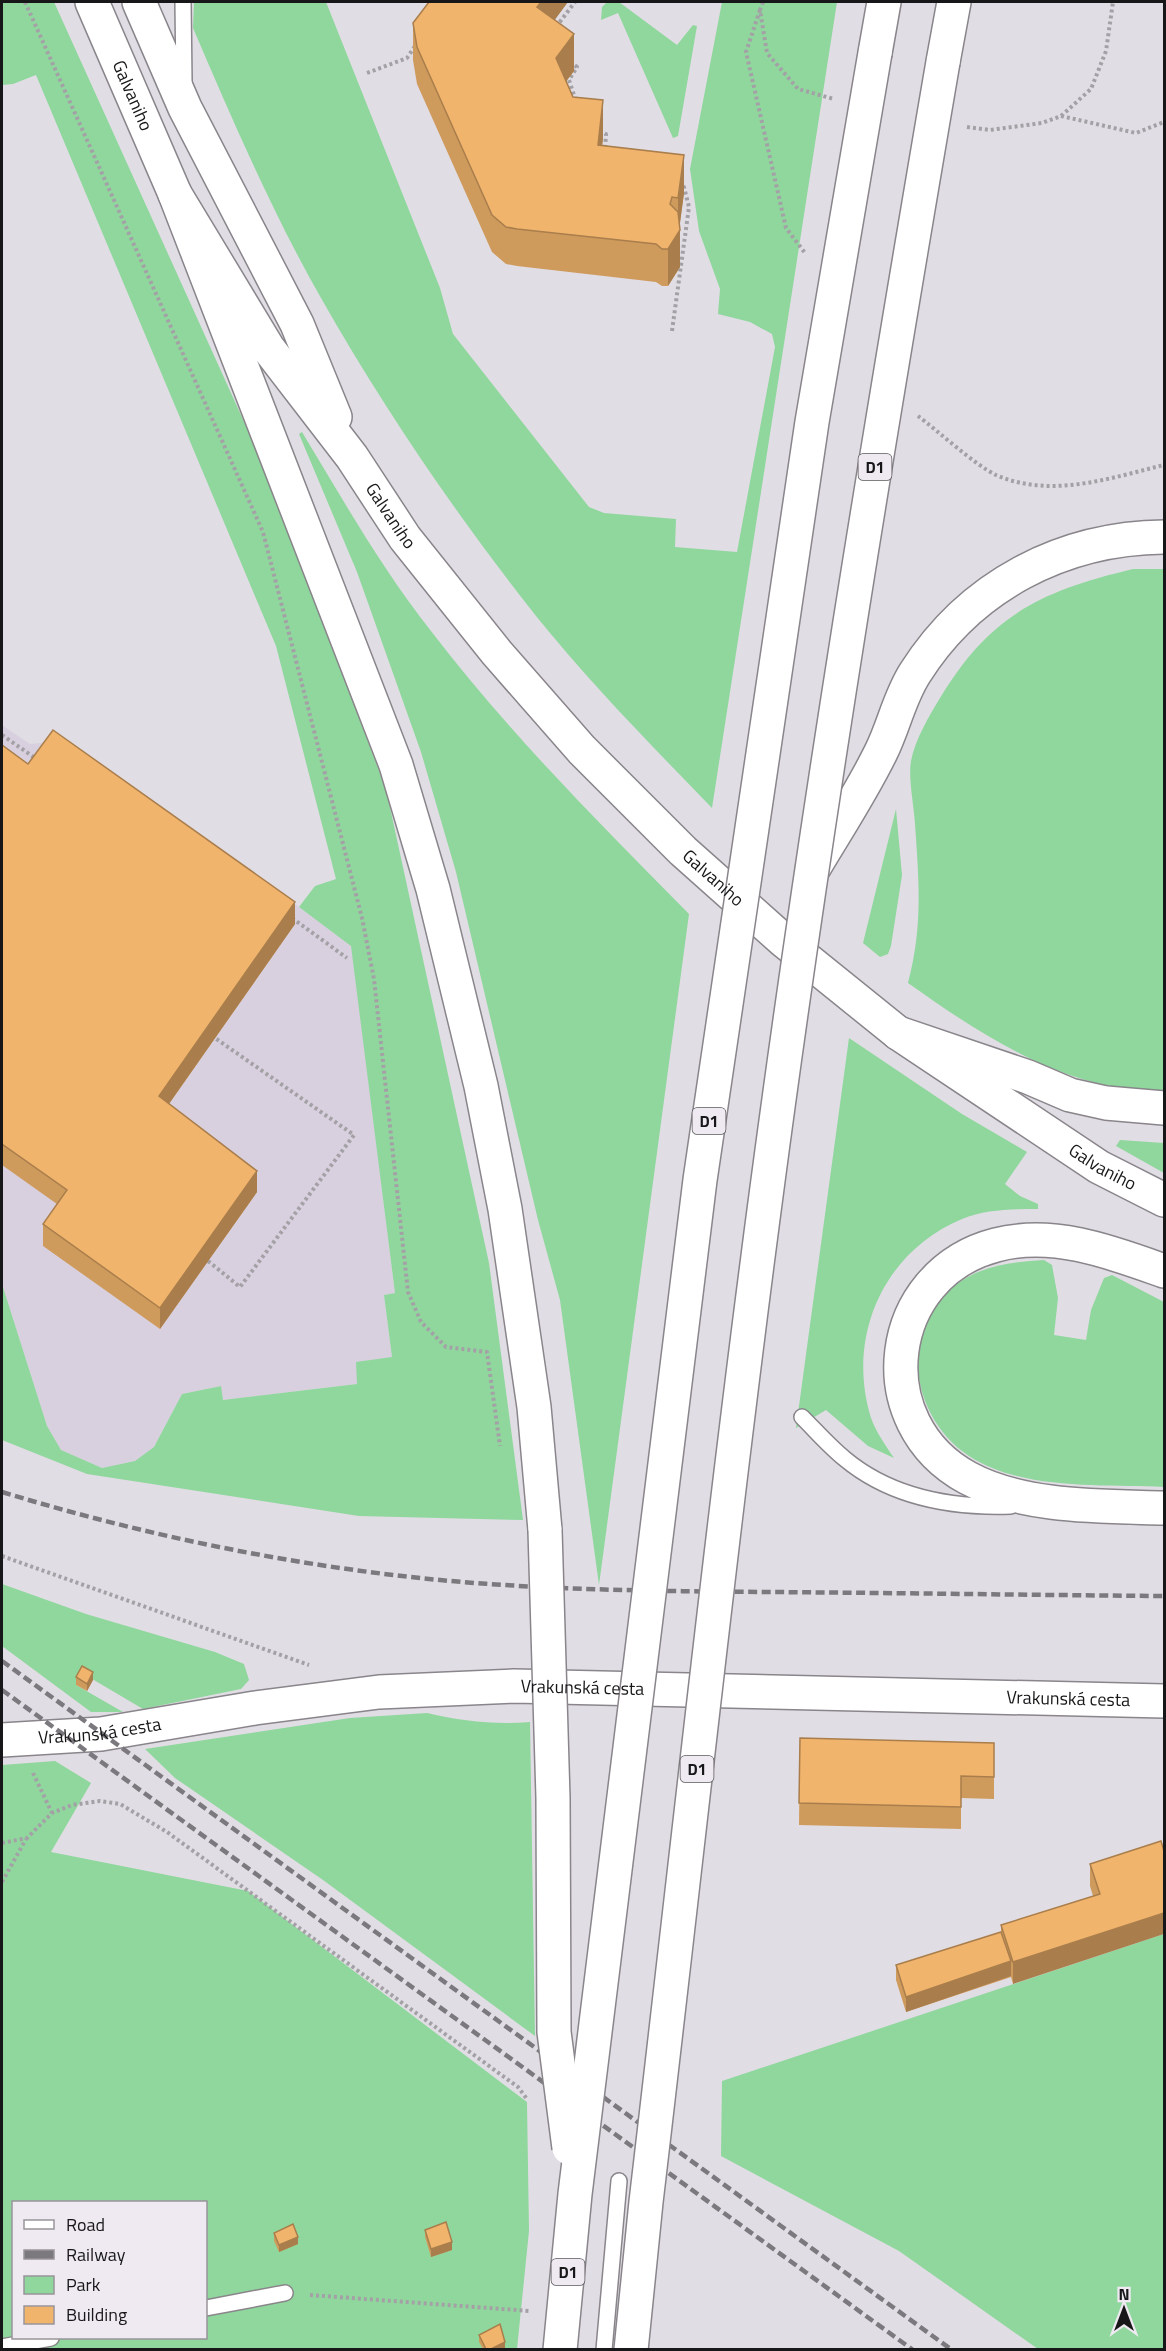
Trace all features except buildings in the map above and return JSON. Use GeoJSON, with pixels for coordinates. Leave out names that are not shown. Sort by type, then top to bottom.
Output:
{"type":"FeatureCollection","features":[{"type":"Feature","properties":{"kind":"main road","name":"Galvaniho"},"geometry":{"type":"LineString","coordinates":[[92,2],[175,194],[268,348],[352,458],[405,538],[497,653],[582,750],[699,866],[784,941],[898,1033],[1099,1167],[1164,1200]]}},
{"type":"Feature","properties":{"kind":"main road","name":"Galvaniho"},"geometry":{"type":"LineString","coordinates":[[139,2],[185,108],[297,324],[352,458]]}},
{"type":"Feature","properties":{"kind":"main road","name":"D1"},"geometry":{"type":"LineString","coordinates":[[560,2349],[576,2194],[705,1145],[812,422],[884,2]]}},
{"type":"Feature","properties":{"kind":"main road","name":"D1"},"geometry":{"type":"LineString","coordinates":[[631,2349],[645,2202],[765,1201],[812,873],[880,431],[954,2]]}},
{"type":"Feature","properties":{"kind":"main road"},"geometry":{"type":"LineString","coordinates":[[175,194],[396,765],[433,889],[481,1086],[506,1209],[534,1407],[545,1530],[553,1798],[554,2031],[576,2194]]}},
{"type":"Feature","properties":{"kind":"main road"},"geometry":{"type":"LineString","coordinates":[[812,873],[882,750],[901,699],[915,673],[950,627],[970,607],[1001,584],[1046,560],[1116,540],[1164,537]]}},
{"type":"Feature","properties":{"kind":"main road"},"geometry":{"type":"LineString","coordinates":[[898,1033],[1028,1077],[1070,1095],[1106,1103],[1164,1108]]}},
{"type":"Feature","properties":{"kind":"main road"},"geometry":{"type":"LineString","coordinates":[[1164,1271],[1081,1245],[1053,1241],[998,1244],[958,1261],[938,1276],[920,1298],[909,1319],[902,1344],[900,1371],[902,1388],[912,1422],[926,1444],[945,1464],[969,1479],[1012,1494],[1065,1503],[1164,1508]]}},
{"type":"Feature","properties":{"kind":"main road","name":"Vrakunská cesta"},"geometry":{"type":"LineString","coordinates":[[12,1740],[101,1734],[255,1708],[379,1692],[514,1686],[1164,1701]]}},
{"type":"Feature","properties":{"kind":"lane"},"geometry":{"type":"LineString","coordinates":[[175,2],[183,9],[185,108]]}},
{"type":"Feature","properties":{"kind":"lane"},"geometry":{"type":"LineString","coordinates":[[802,1417],[846,1460],[884,1484],[929,1500],[968,1506],[1065,1503]]}},
{"type":"Feature","properties":{"kind":"lane"},"geometry":{"type":"LineString","coordinates":[[604,2349],[619,2181]]}},
{"type":"Feature","properties":{"kind":"lane"},"geometry":{"type":"LineString","coordinates":[[207,2308],[285,2293]]}},
{"type":"Feature","properties":{"kind":"lane"},"geometry":{"type":"LineString","coordinates":[[2,2347],[41,2339]]}},
{"type":"Feature","properties":{"kind":"path"},"geometry":{"type":"LineString","coordinates":[[25,2],[263,532],[362,918],[374,979],[408,1292],[422,1322],[446,1347],[487,1352],[501,1457]]}},
{"type":"Feature","properties":{"kind":"path"},"geometry":{"type":"LineString","coordinates":[[550,35],[575,2]]}},
{"type":"Feature","properties":{"kind":"path"},"geometry":{"type":"LineString","coordinates":[[367,73],[407,58],[420,39]]}},
{"type":"Feature","properties":{"kind":"path"},"geometry":{"type":"LineString","coordinates":[[569,61],[577,67],[569,80],[578,106]]}},
{"type":"Feature","properties":{"kind":"path"},"geometry":{"type":"LineString","coordinates":[[1061,116],[1136,133],[1164,122]]}},
{"type":"Feature","properties":{"kind":"path"},"geometry":{"type":"LineString","coordinates":[[589,132],[606,134],[605,156]]}},
{"type":"Feature","properties":{"kind":"path"},"geometry":{"type":"LineString","coordinates":[[672,331],[689,207],[684,187],[673,185]]}},
{"type":"Feature","properties":{"kind":"path"},"geometry":{"type":"LineString","coordinates":[[2,735],[34,758],[41,754]]}},
{"type":"Feature","properties":{"kind":"path"},"geometry":{"type":"LineString","coordinates":[[289,916],[347,958]]}},
{"type":"Feature","properties":{"kind":"path"},"geometry":{"type":"LineString","coordinates":[[208,1261],[240,1287],[354,1135],[215,1038]]}},
{"type":"Feature","properties":{"kind":"path"},"geometry":{"type":"LineString","coordinates":[[2,1556],[315,1667]]}},
{"type":"Feature","properties":{"kind":"path"},"geometry":{"type":"LineString","coordinates":[[12,1740],[52,1813]]}},
{"type":"Feature","properties":{"kind":"path"},"geometry":{"type":"LineString","coordinates":[[2,1882],[27,1838],[52,1813],[72,1805],[100,1801],[120,1804],[167,1832],[518,2087],[532,2106]]}},
{"type":"Feature","properties":{"kind":"path"},"geometry":{"type":"LineString","coordinates":[[2,1843],[27,1838]]}},
{"type":"Feature","properties":{"kind":"path"},"geometry":{"type":"LineString","coordinates":[[285,2293],[539,2312]]}},
{"type":"Feature","properties":{"kind":"shaded area"},"geometry":{"type":"Polygon","coordinates":[[[2,725],[30,744],[62,741],[351,945],[357,988],[395,1293],[384,1295],[392,1357],[357,1384],[223,1400],[220,1386],[182,1394],[154,1447],[135,1461],[102,1468],[61,1450],[47,1426],[2,1284],[2,725]]]}},
{"type":"Feature","properties":{"kind":"green space"},"geometry":{"type":"Polygon","coordinates":[[[2,2],[54,2],[260,457],[386,789],[489,1263],[523,1520],[359,1516],[87,1474],[2,1440],[2,1284],[47,1426],[61,1450],[102,1468],[135,1461],[154,1447],[182,1394],[221,1386],[223,1400],[357,1384],[356,1362],[392,1357],[384,1295],[395,1293],[351,946],[299,907],[315,886],[336,879],[276,646],[36,75],[13,84],[2,85],[2,2]]]}},
{"type":"Feature","properties":{"kind":"green space"},"geometry":{"type":"Polygon","coordinates":[[[194,2],[326,2],[440,288],[453,334],[589,507],[604,513],[676,519],[675,547],[737,552],[775,347],[772,334],[750,322],[718,314],[720,289],[699,231],[690,169],[722,2],[837,2],[712,808],[600,690],[536,616],[450,501],[396,421],[321,298],[269,199],[193,28],[194,2]]]}},
{"type":"Feature","properties":{"kind":"green space"},"geometry":{"type":"Polygon","coordinates":[[[607,2],[619,2],[677,45],[693,25],[697,26],[678,136],[673,138],[618,13],[601,20],[602,7],[607,2]]]}},
{"type":"Feature","properties":{"kind":"green space"},"geometry":{"type":"Polygon","coordinates":[[[302,432],[396,583],[461,669],[556,777],[689,914],[599,1585],[560,1300],[538,1220],[456,872],[421,752],[357,572],[299,434],[302,432]]]}},
{"type":"Feature","properties":{"kind":"green space"},"geometry":{"type":"Polygon","coordinates":[[[1133,569],[1164,569],[1164,1092],[1159,1093],[1134,1091],[1094,1083],[1037,1062],[984,1033],[908,983],[916,942],[919,904],[910,768],[916,745],[927,720],[959,670],[978,646],[999,627],[1021,611],[1045,598],[1100,577],[1133,569]]]}},
{"type":"Feature","properties":{"kind":"green space"},"geometry":{"type":"Polygon","coordinates":[[[896,809],[902,875],[891,946],[888,954],[880,957],[863,943],[896,809]]]}},
{"type":"Feature","properties":{"kind":"green space"},"geometry":{"type":"Polygon","coordinates":[[[849,1038],[962,1114],[1027,1152],[1005,1184],[1020,1196],[1038,1204],[1038,1209],[1000,1210],[962,1219],[934,1234],[911,1253],[892,1275],[878,1300],[868,1328],[864,1357],[864,1388],[873,1423],[894,1458],[868,1446],[826,1410],[796,1428],[849,1038]]]}},
{"type":"Feature","properties":{"kind":"green space"},"geometry":{"type":"Polygon","coordinates":[[[1120,1140],[1164,1143],[1164,1173],[1116,1146],[1120,1140]]]}},
{"type":"Feature","properties":{"kind":"green space"},"geometry":{"type":"Polygon","coordinates":[[[1044,1260],[1052,1265],[1058,1298],[1054,1335],[1086,1340],[1091,1310],[1104,1278],[1112,1275],[1164,1302],[1164,1487],[1064,1484],[1014,1475],[990,1467],[969,1456],[950,1440],[934,1420],[924,1398],[918,1374],[918,1349],[924,1326],[936,1304],[954,1286],[975,1273],[997,1266],[1044,1260]]]}},
{"type":"Feature","properties":{"kind":"green space"},"geometry":{"type":"Polygon","coordinates":[[[2,1584],[86,1614],[215,1652],[244,1664],[249,1680],[241,1689],[143,1709],[82,1673],[76,1685],[123,1712],[91,1712],[2,1646],[2,1584]]]}},
{"type":"Feature","properties":{"kind":"green space"},"geometry":{"type":"Polygon","coordinates":[[[427,1713],[478,1722],[530,1722],[535,2036],[323,1880],[175,1778],[145,1749],[350,1718],[427,1713]]]}},
{"type":"Feature","properties":{"kind":"green space"},"geometry":{"type":"Polygon","coordinates":[[[55,1761],[91,1783],[51,1852],[248,1891],[527,2102],[529,2231],[517,2349],[2,2350],[2,1765],[55,1761]]]}},
{"type":"Feature","properties":{"kind":"green space"},"geometry":{"type":"Polygon","coordinates":[[[1164,1934],[1164,2349],[1038,2349],[899,2251],[721,2156],[722,2081],[1164,1934]]]}},
{"type":"Feature","properties":{"kind":"railway"},"geometry":{"type":"LineString","coordinates":[[2,1492],[98,1519],[245,1552],[294,1561],[440,1580],[534,1587],[628,1590],[1164,1596]]}},
{"type":"Feature","properties":{"kind":"railway"},"geometry":{"type":"LineString","coordinates":[[2,1661],[952,2350]]}},
{"type":"Feature","properties":{"kind":"railway"},"geometry":{"type":"LineString","coordinates":[[2,1690],[913,2350]]}}]}
